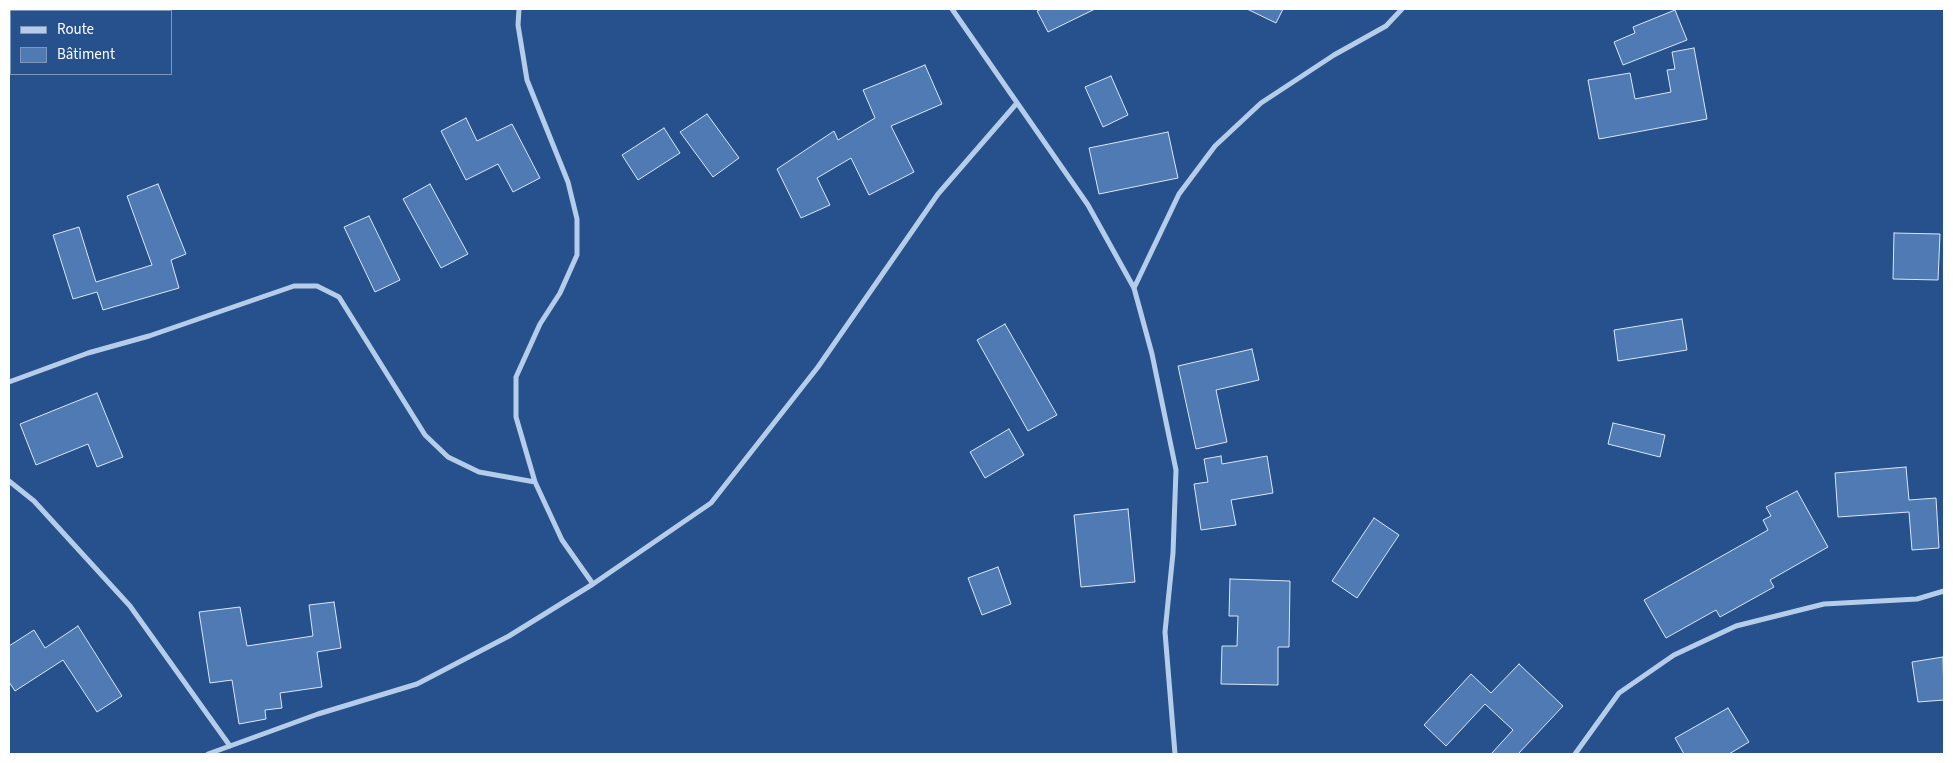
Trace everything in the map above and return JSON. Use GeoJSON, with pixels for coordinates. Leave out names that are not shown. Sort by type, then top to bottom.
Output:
{"type":"FeatureCollection","features":[{"type":"Feature","properties":{"kind":"street"},"geometry":{"type":"LineString","coordinates":[[519,9],[518,25],[527,80],[568,182],[577,220],[577,255],[560,294],[540,324],[516,377],[516,417],[535,482],[562,540],[593,584]]}},
{"type":"Feature","properties":{"kind":"street"},"geometry":{"type":"LineString","coordinates":[[952,9],[1088,205],[1134,288],[1152,354],[1176,470],[1173,553],[1165,632],[1175,754]]}},
{"type":"Feature","properties":{"kind":"street"},"geometry":{"type":"LineString","coordinates":[[1134,288],[1179,194],[1215,146],[1261,103],[1334,55],[1386,26],[1402,9]]}},
{"type":"Feature","properties":{"kind":"street"},"geometry":{"type":"LineString","coordinates":[[208,754],[318,714],[417,684],[509,636],[593,584],[712,503],[818,367],[938,194],[1017,103]]}},
{"type":"Feature","properties":{"kind":"street"},"geometry":{"type":"LineString","coordinates":[[9,382],[88,353],[149,336],[294,286],[317,286],[339,297],[425,436],[448,457],[479,472],[535,482]]}},
{"type":"Feature","properties":{"kind":"street"},"geometry":{"type":"LineString","coordinates":[[9,481],[34,501],[130,606],[230,746]]}},
{"type":"Feature","properties":{"kind":"street"},"geometry":{"type":"LineString","coordinates":[[1574,754],[1619,693],[1674,654],[1736,626],[1824,604],[1917,599],[1944,591]]}},
{"type":"Feature","properties":{"kind":"building"},"geometry":{"type":"Polygon","coordinates":[[[1042,9],[1095,9],[1048,32],[1037,11],[1042,9]]]}},
{"type":"Feature","properties":{"kind":"building"},"geometry":{"type":"Polygon","coordinates":[[[1247,9],[1283,9],[1276,23],[1247,9]]]}},
{"type":"Feature","properties":{"kind":"building"},"geometry":{"type":"Polygon","coordinates":[[[1675,10],[1687,40],[1623,65],[1614,42],[1635,33],[1633,27],[1675,10]]]}},
{"type":"Feature","properties":{"kind":"building"},"geometry":{"type":"Polygon","coordinates":[[[1694,48],[1707,119],[1599,139],[1588,80],[1630,73],[1635,99],[1671,92],[1667,70],[1675,69],[1672,52],[1694,48]]]}},
{"type":"Feature","properties":{"kind":"building"},"geometry":{"type":"Polygon","coordinates":[[[925,65],[942,104],[891,126],[914,172],[869,195],[851,158],[817,178],[830,205],[801,218],[777,169],[834,131],[838,140],[875,118],[863,90],[925,65]]]}},
{"type":"Feature","properties":{"kind":"building"},"geometry":{"type":"Polygon","coordinates":[[[1111,76],[1128,115],[1103,127],[1085,87],[1111,76]]]}},
{"type":"Feature","properties":{"kind":"building"},"geometry":{"type":"Polygon","coordinates":[[[707,114],[739,158],[713,177],[680,132],[707,114]]]}},
{"type":"Feature","properties":{"kind":"building"},"geometry":{"type":"Polygon","coordinates":[[[466,118],[477,141],[512,124],[540,178],[513,192],[498,164],[466,180],[441,131],[466,118]]]}},
{"type":"Feature","properties":{"kind":"building"},"geometry":{"type":"Polygon","coordinates":[[[664,128],[680,153],[638,180],[622,155],[664,128]]]}},
{"type":"Feature","properties":{"kind":"building"},"geometry":{"type":"Polygon","coordinates":[[[1168,132],[1178,178],[1099,194],[1089,148],[1168,132]]]}},
{"type":"Feature","properties":{"kind":"building"},"geometry":{"type":"Polygon","coordinates":[[[158,184],[186,254],[171,260],[179,288],[103,310],[97,292],[73,299],[53,235],[79,227],[96,282],[152,265],[127,196],[158,184]]]}},
{"type":"Feature","properties":{"kind":"building"},"geometry":{"type":"Polygon","coordinates":[[[430,184],[468,254],[441,268],[403,199],[430,184]]]}},
{"type":"Feature","properties":{"kind":"building"},"geometry":{"type":"Polygon","coordinates":[[[369,216],[400,280],[375,292],[344,227],[369,216]]]}},
{"type":"Feature","properties":{"kind":"building"},"geometry":{"type":"Polygon","coordinates":[[[1894,233],[1940,234],[1938,280],[1893,279],[1894,233]]]}},
{"type":"Feature","properties":{"kind":"building"},"geometry":{"type":"Polygon","coordinates":[[[1682,319],[1687,350],[1618,361],[1614,330],[1682,319]]]}},
{"type":"Feature","properties":{"kind":"building"},"geometry":{"type":"Polygon","coordinates":[[[1005,324],[1057,415],[1028,431],[977,340],[1005,324]]]}},
{"type":"Feature","properties":{"kind":"building"},"geometry":{"type":"Polygon","coordinates":[[[1252,349],[1259,380],[1216,390],[1227,442],[1196,449],[1178,366],[1252,349]]]}},
{"type":"Feature","properties":{"kind":"building"},"geometry":{"type":"Polygon","coordinates":[[[97,393],[123,457],[97,467],[88,444],[36,465],[20,424],[97,393]]]}},
{"type":"Feature","properties":{"kind":"building"},"geometry":{"type":"Polygon","coordinates":[[[1613,423],[1665,435],[1660,457],[1608,444],[1613,423]]]}},
{"type":"Feature","properties":{"kind":"building"},"geometry":{"type":"Polygon","coordinates":[[[1009,429],[1024,455],[985,478],[970,452],[1009,429]]]}},
{"type":"Feature","properties":{"kind":"building"},"geometry":{"type":"Polygon","coordinates":[[[1221,456],[1222,464],[1267,456],[1273,493],[1231,500],[1236,525],[1201,530],[1194,484],[1208,482],[1204,459],[1221,456]]]}},
{"type":"Feature","properties":{"kind":"building"},"geometry":{"type":"Polygon","coordinates":[[[1906,467],[1909,500],[1936,498],[1939,548],[1912,550],[1909,512],[1838,517],[1835,473],[1906,467]]]}},
{"type":"Feature","properties":{"kind":"building"},"geometry":{"type":"Polygon","coordinates":[[[1797,491],[1828,547],[1770,580],[1774,587],[1720,617],[1716,610],[1666,638],[1644,600],[1768,530],[1763,520],[1771,516],[1766,507],[1797,491]]]}},
{"type":"Feature","properties":{"kind":"building"},"geometry":{"type":"Polygon","coordinates":[[[1128,509],[1135,582],[1081,587],[1074,515],[1128,509]]]}},
{"type":"Feature","properties":{"kind":"building"},"geometry":{"type":"Polygon","coordinates":[[[1374,518],[1399,535],[1357,598],[1332,581],[1374,518]]]}},
{"type":"Feature","properties":{"kind":"building"},"geometry":{"type":"Polygon","coordinates":[[[998,567],[1011,604],[982,615],[968,578],[998,567]]]}},
{"type":"Feature","properties":{"kind":"building"},"geometry":{"type":"Polygon","coordinates":[[[1230,579],[1290,581],[1289,647],[1278,647],[1278,685],[1221,684],[1222,646],[1237,646],[1238,616],[1229,616],[1230,579]]]}},
{"type":"Feature","properties":{"kind":"building"},"geometry":{"type":"Polygon","coordinates":[[[334,602],[341,648],[317,652],[322,687],[280,693],[282,708],[265,710],[266,719],[239,724],[232,680],[210,683],[199,612],[240,607],[247,646],[313,636],[309,605],[334,602]]]}},
{"type":"Feature","properties":{"kind":"building"},"geometry":{"type":"Polygon","coordinates":[[[78,626],[122,696],[97,712],[63,660],[15,691],[9,682],[9,646],[34,630],[45,648],[78,626]]]}},
{"type":"Feature","properties":{"kind":"building"},"geometry":{"type":"Polygon","coordinates":[[[1943,657],[1944,700],[1918,702],[1912,662],[1943,657]]]}},
{"type":"Feature","properties":{"kind":"building"},"geometry":{"type":"Polygon","coordinates":[[[1519,664],[1563,706],[1518,754],[1491,754],[1513,730],[1485,704],[1446,746],[1424,725],[1471,674],[1491,693],[1519,664]]]}},
{"type":"Feature","properties":{"kind":"building"},"geometry":{"type":"Polygon","coordinates":[[[1728,708],[1749,742],[1729,754],[1684,754],[1675,738],[1728,708]]]}}]}
